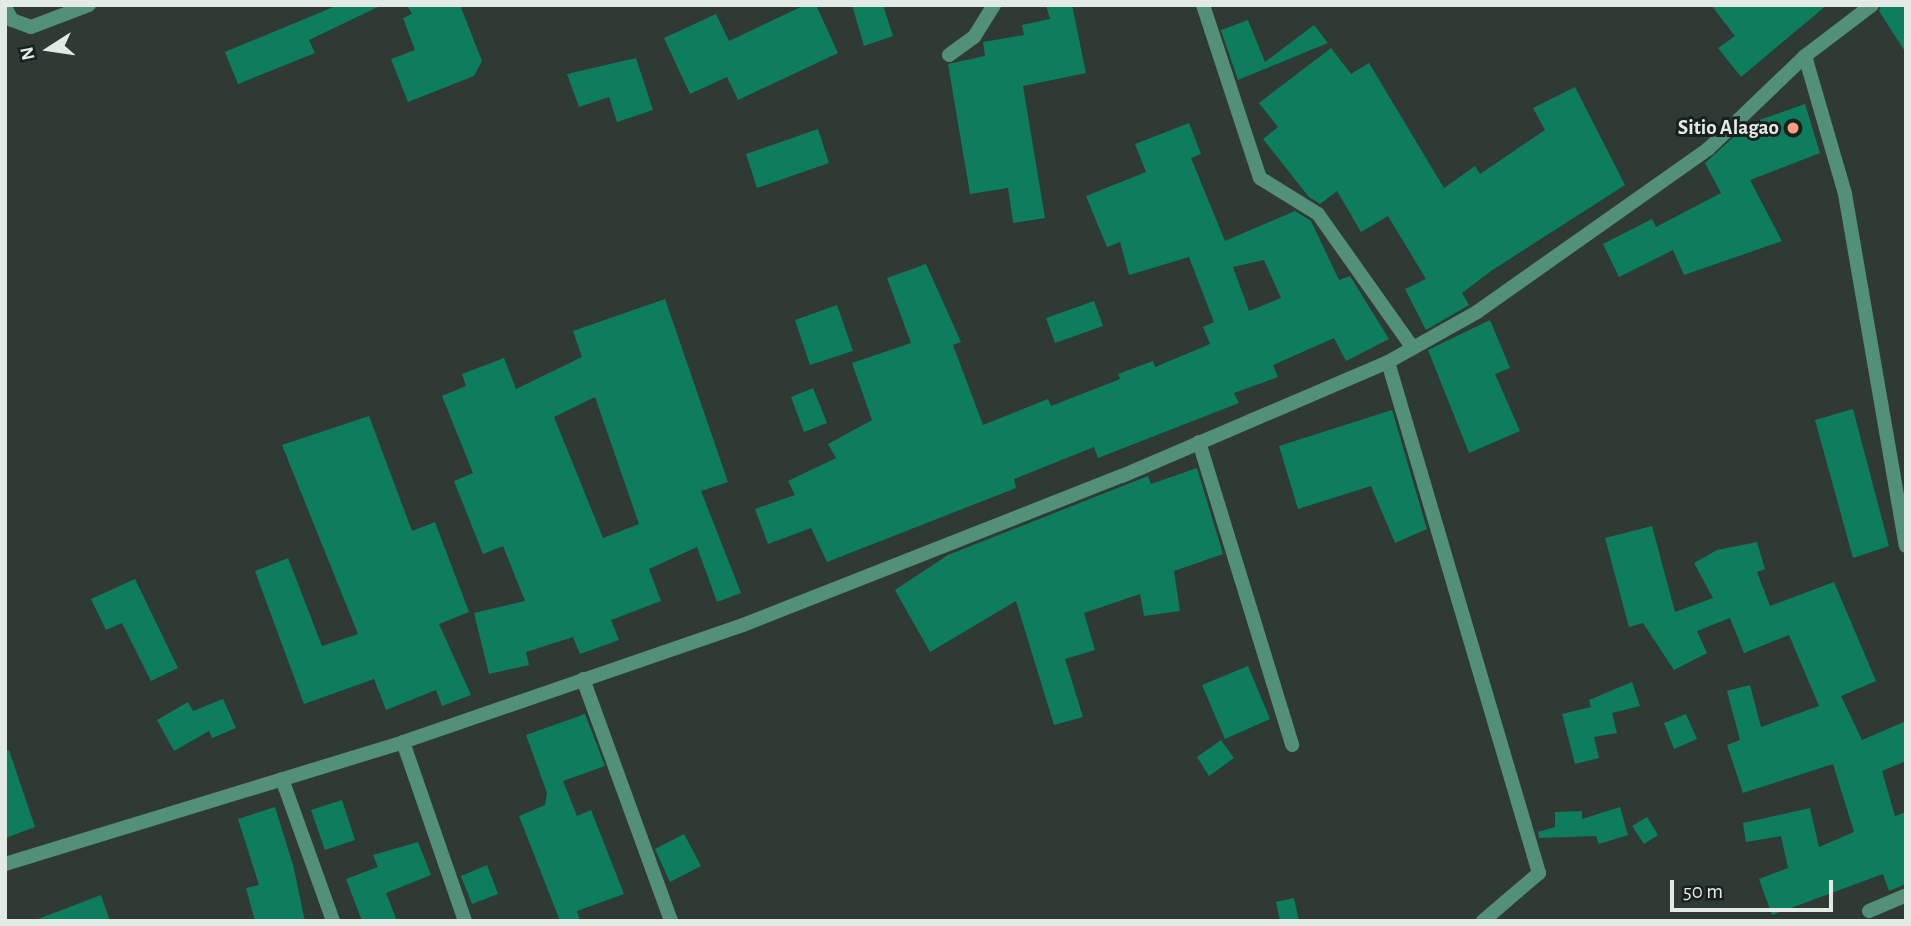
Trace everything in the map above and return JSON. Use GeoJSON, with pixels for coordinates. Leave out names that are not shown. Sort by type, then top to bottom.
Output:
{"type":"FeatureCollection","features":[{"type":"Feature","properties":{"kind":"street"},"geometry":{"type":"LineString","coordinates":[[5,7],[12,20],[31,27],[89,5]]}},
{"type":"Feature","properties":{"kind":"street"},"geometry":{"type":"LineString","coordinates":[[949,55],[974,37],[994,5]]}},
{"type":"Feature","properties":{"kind":"street"},"geometry":{"type":"LineString","coordinates":[[1203,5],[1260,178],[1318,214],[1413,348]]}},
{"type":"Feature","properties":{"kind":"street"},"geometry":{"type":"LineString","coordinates":[[5,864],[403,742],[743,625],[1199,442],[1388,362],[1477,312],[1709,149],[1805,56],[1872,5]]}},
{"type":"Feature","properties":{"kind":"street"},"geometry":{"type":"LineString","coordinates":[[1805,56],[1845,194],[1906,545]]}},
{"type":"Feature","properties":{"kind":"street"},"geometry":{"type":"LineString","coordinates":[[1388,362],[1539,873],[1483,921]]}},
{"type":"Feature","properties":{"kind":"street"},"geometry":{"type":"LineString","coordinates":[[1199,442],[1292,745]]}},
{"type":"Feature","properties":{"kind":"street"},"geometry":{"type":"LineString","coordinates":[[583,680],[671,921]]}},
{"type":"Feature","properties":{"kind":"street"},"geometry":{"type":"LineString","coordinates":[[403,742],[466,921]]}},
{"type":"Feature","properties":{"kind":"street"},"geometry":{"type":"LineString","coordinates":[[282,779],[333,921]]}},
{"type":"Feature","properties":{"kind":"street"},"geometry":{"type":"LineString","coordinates":[[1869,911],[1905,897]]}},
{"type":"Feature","properties":{"kind":"building"},"geometry":{"type":"Polygon","coordinates":[[[338,5],[382,5],[309,40],[315,53],[238,84],[225,52],[338,5]]]}},
{"type":"Feature","properties":{"kind":"building"},"geometry":{"type":"Polygon","coordinates":[[[407,5],[460,5],[482,61],[474,76],[408,102],[391,59],[415,50],[403,18],[412,14],[407,5]]]}},
{"type":"Feature","properties":{"kind":"building"},"geometry":{"type":"Polygon","coordinates":[[[805,5],[816,5],[838,53],[738,100],[727,77],[690,94],[664,38],[716,14],[729,41],[805,5]]]}},
{"type":"Feature","properties":{"kind":"building"},"geometry":{"type":"Polygon","coordinates":[[[852,5],[883,5],[893,36],[864,46],[852,5]]]}},
{"type":"Feature","properties":{"kind":"building"},"geometry":{"type":"Polygon","coordinates":[[[1046,5],[1072,5],[1086,73],[1023,86],[1045,218],[1013,223],[1008,188],[970,194],[948,64],[985,56],[983,42],[1024,35],[1022,25],[1050,19],[1046,5]]]}},
{"type":"Feature","properties":{"kind":"building"},"geometry":{"type":"Polygon","coordinates":[[[1711,5],[1827,5],[1741,77],[1718,48],[1735,36],[1711,5]]]}},
{"type":"Feature","properties":{"kind":"building"},"geometry":{"type":"Polygon","coordinates":[[[1881,5],[1906,5],[1906,53],[1879,11],[1881,5]]]}},
{"type":"Feature","properties":{"kind":"building"},"geometry":{"type":"Polygon","coordinates":[[[1248,20],[1265,62],[1314,25],[1328,43],[1238,80],[1221,30],[1248,20]]]}},
{"type":"Feature","properties":{"kind":"building"},"geometry":{"type":"Polygon","coordinates":[[[1331,48],[1351,74],[1369,63],[1444,188],[1475,166],[1480,174],[1545,130],[1533,108],[1575,87],[1625,185],[1491,271],[1462,293],[1469,305],[1426,330],[1405,289],[1426,279],[1388,216],[1361,232],[1337,191],[1320,204],[1308,196],[1263,139],[1278,127],[1259,103],[1331,48]]]}},
{"type":"Feature","properties":{"kind":"building"},"geometry":{"type":"Polygon","coordinates":[[[636,58],[653,110],[617,122],[609,97],[579,107],[567,74],[636,58]]]}},
{"type":"Feature","properties":{"kind":"building"},"geometry":{"type":"Polygon","coordinates":[[[1805,104],[1820,153],[1750,180],[1782,241],[1684,275],[1673,250],[1619,277],[1603,244],[1652,219],[1656,227],[1721,193],[1705,163],[1748,124],[1805,104]]]}},
{"type":"Feature","properties":{"kind":"building"},"geometry":{"type":"Polygon","coordinates":[[[1189,123],[1201,154],[1191,158],[1225,241],[1295,211],[1311,221],[1339,280],[1350,276],[1389,339],[1346,361],[1334,338],[1273,365],[1278,377],[1234,393],[1239,403],[1098,458],[1094,447],[1014,479],[1016,488],[827,562],[811,528],[768,544],[755,509],[795,495],[788,481],[836,458],[828,444],[872,420],[852,363],[911,343],[887,278],[926,264],[961,342],[953,345],[983,425],[1048,399],[1051,406],[1120,379],[1118,374],[1153,361],[1155,367],[1210,344],[1203,327],[1214,322],[1189,257],[1129,275],[1120,242],[1107,247],[1086,196],[1146,172],[1135,144],[1189,123]],[[1264,260],[1233,267],[1249,311],[1281,298],[1264,260]]]}},
{"type":"Feature","properties":{"kind":"building"},"geometry":{"type":"Polygon","coordinates":[[[818,129],[829,163],[757,188],[746,154],[818,129]]]}},
{"type":"Feature","properties":{"kind":"building"},"geometry":{"type":"Polygon","coordinates":[[[665,299],[728,482],[701,491],[741,593],[717,602],[697,547],[649,569],[661,601],[611,620],[619,640],[580,654],[573,637],[526,652],[529,665],[489,674],[474,613],[525,601],[503,546],[483,554],[454,481],[473,473],[442,396],[466,386],[462,374],[504,358],[516,389],[582,357],[573,331],[665,299]],[[595,397],[554,417],[603,538],[639,524],[595,397]]]}},
{"type":"Feature","properties":{"kind":"building"},"geometry":{"type":"Polygon","coordinates":[[[1094,301],[1103,326],[1055,343],[1046,318],[1094,301]]]}},
{"type":"Feature","properties":{"kind":"building"},"geometry":{"type":"Polygon","coordinates":[[[837,305],[853,351],[810,365],[795,320],[837,305]]]}},
{"type":"Feature","properties":{"kind":"building"},"geometry":{"type":"Polygon","coordinates":[[[1490,320],[1510,368],[1495,374],[1520,431],[1469,453],[1428,350],[1490,320]]]}},
{"type":"Feature","properties":{"kind":"building"},"geometry":{"type":"Polygon","coordinates":[[[813,388],[827,423],[804,432],[791,397],[813,388]]]}},
{"type":"Feature","properties":{"kind":"building"},"geometry":{"type":"Polygon","coordinates":[[[1853,409],[1889,546],[1853,558],[1815,420],[1853,409]]]}},
{"type":"Feature","properties":{"kind":"building"},"geometry":{"type":"Polygon","coordinates":[[[1392,410],[1427,529],[1395,543],[1371,486],[1298,509],[1279,446],[1392,410]]]}},
{"type":"Feature","properties":{"kind":"building"},"geometry":{"type":"Polygon","coordinates":[[[369,416],[412,531],[435,522],[469,612],[439,624],[471,695],[442,706],[436,690],[386,710],[374,679],[304,704],[255,571],[288,558],[322,646],[358,634],[282,445],[369,416]]]}},
{"type":"Feature","properties":{"kind":"building"},"geometry":{"type":"Polygon","coordinates":[[[1197,468],[1223,554],[1174,571],[1180,611],[1144,616],[1140,594],[1084,613],[1095,650],[1065,659],[1083,717],[1054,725],[1016,601],[930,652],[895,590],[948,555],[1148,476],[1151,484],[1197,468]]]}},
{"type":"Feature","properties":{"kind":"building"},"geometry":{"type":"Polygon","coordinates":[[[1652,526],[1675,612],[1713,598],[1694,563],[1717,550],[1757,542],[1765,569],[1757,572],[1770,606],[1834,582],[1876,681],[1841,696],[1862,740],[1906,721],[1906,761],[1882,771],[1895,816],[1906,812],[1906,884],[1889,891],[1883,874],[1772,915],[1759,879],[1788,868],[1781,836],[1746,842],[1743,823],[1810,808],[1819,847],[1854,832],[1833,764],[1743,793],[1727,745],[1740,740],[1727,691],[1750,685],[1761,727],[1819,706],[1789,635],[1744,653],[1730,618],[1697,631],[1707,653],[1674,670],[1643,623],[1629,627],[1605,538],[1652,526]]]}},
{"type":"Feature","properties":{"kind":"building"},"geometry":{"type":"Polygon","coordinates":[[[135,579],[178,668],[151,681],[122,623],[106,630],[91,599],[135,579]]]}},
{"type":"Feature","properties":{"kind":"building"},"geometry":{"type":"Polygon","coordinates":[[[1248,666],[1270,719],[1225,739],[1202,685],[1248,666]]]}},
{"type":"Feature","properties":{"kind":"building"},"geometry":{"type":"Polygon","coordinates":[[[1632,682],[1640,706],[1612,713],[1617,733],[1594,737],[1599,758],[1575,764],[1562,714],[1591,707],[1589,700],[1632,682]]]}},
{"type":"Feature","properties":{"kind":"building"},"geometry":{"type":"Polygon","coordinates":[[[223,699],[236,728],[212,738],[209,731],[174,751],[157,720],[188,702],[193,711],[223,699]]]}},
{"type":"Feature","properties":{"kind":"building"},"geometry":{"type":"Polygon","coordinates":[[[585,714],[605,766],[563,781],[577,816],[591,810],[624,894],[577,911],[580,921],[560,921],[519,816],[545,805],[547,793],[526,735],[585,714]]]}},
{"type":"Feature","properties":{"kind":"building"},"geometry":{"type":"Polygon","coordinates":[[[1686,714],[1697,739],[1674,749],[1664,723],[1686,714]]]}},
{"type":"Feature","properties":{"kind":"building"},"geometry":{"type":"Polygon","coordinates":[[[1221,740],[1234,758],[1209,776],[1197,757],[1221,740]]]}},
{"type":"Feature","properties":{"kind":"building"},"geometry":{"type":"Polygon","coordinates":[[[9,750],[35,827],[5,838],[5,751],[9,750]]]}},
{"type":"Feature","properties":{"kind":"building"},"geometry":{"type":"Polygon","coordinates":[[[342,800],[355,840],[325,850],[311,810],[342,800]]]}},
{"type":"Feature","properties":{"kind":"building"},"geometry":{"type":"Polygon","coordinates":[[[275,807],[293,865],[305,921],[255,921],[246,888],[259,885],[238,819],[275,807]]]}},
{"type":"Feature","properties":{"kind":"building"},"geometry":{"type":"Polygon","coordinates":[[[1620,807],[1628,835],[1599,844],[1596,836],[1539,838],[1538,832],[1555,827],[1555,812],[1582,811],[1582,819],[1620,807]]]}},
{"type":"Feature","properties":{"kind":"building"},"geometry":{"type":"Polygon","coordinates":[[[1647,817],[1658,835],[1644,844],[1632,826],[1647,817]]]}},
{"type":"Feature","properties":{"kind":"building"},"geometry":{"type":"Polygon","coordinates":[[[684,834],[701,866],[670,882],[655,849],[684,834]]]}},
{"type":"Feature","properties":{"kind":"building"},"geometry":{"type":"Polygon","coordinates":[[[418,842],[431,875],[386,893],[397,921],[362,921],[346,879],[378,867],[373,855],[418,842]]]}},
{"type":"Feature","properties":{"kind":"building"},"geometry":{"type":"Polygon","coordinates":[[[487,865],[498,894],[472,904],[461,876],[487,865]]]}},
{"type":"Feature","properties":{"kind":"building"},"geometry":{"type":"Polygon","coordinates":[[[101,895],[110,921],[38,921],[38,919],[101,895]]]}},
{"type":"Feature","properties":{"kind":"building"},"geometry":{"type":"Polygon","coordinates":[[[1294,898],[1299,921],[1280,921],[1276,902],[1294,898]]]}},
{"type":"Feature","properties":{"kind":"place","name":"Sitio Alagao"},"geometry":{"type":"Point","coordinates":[1793,128]}}]}
